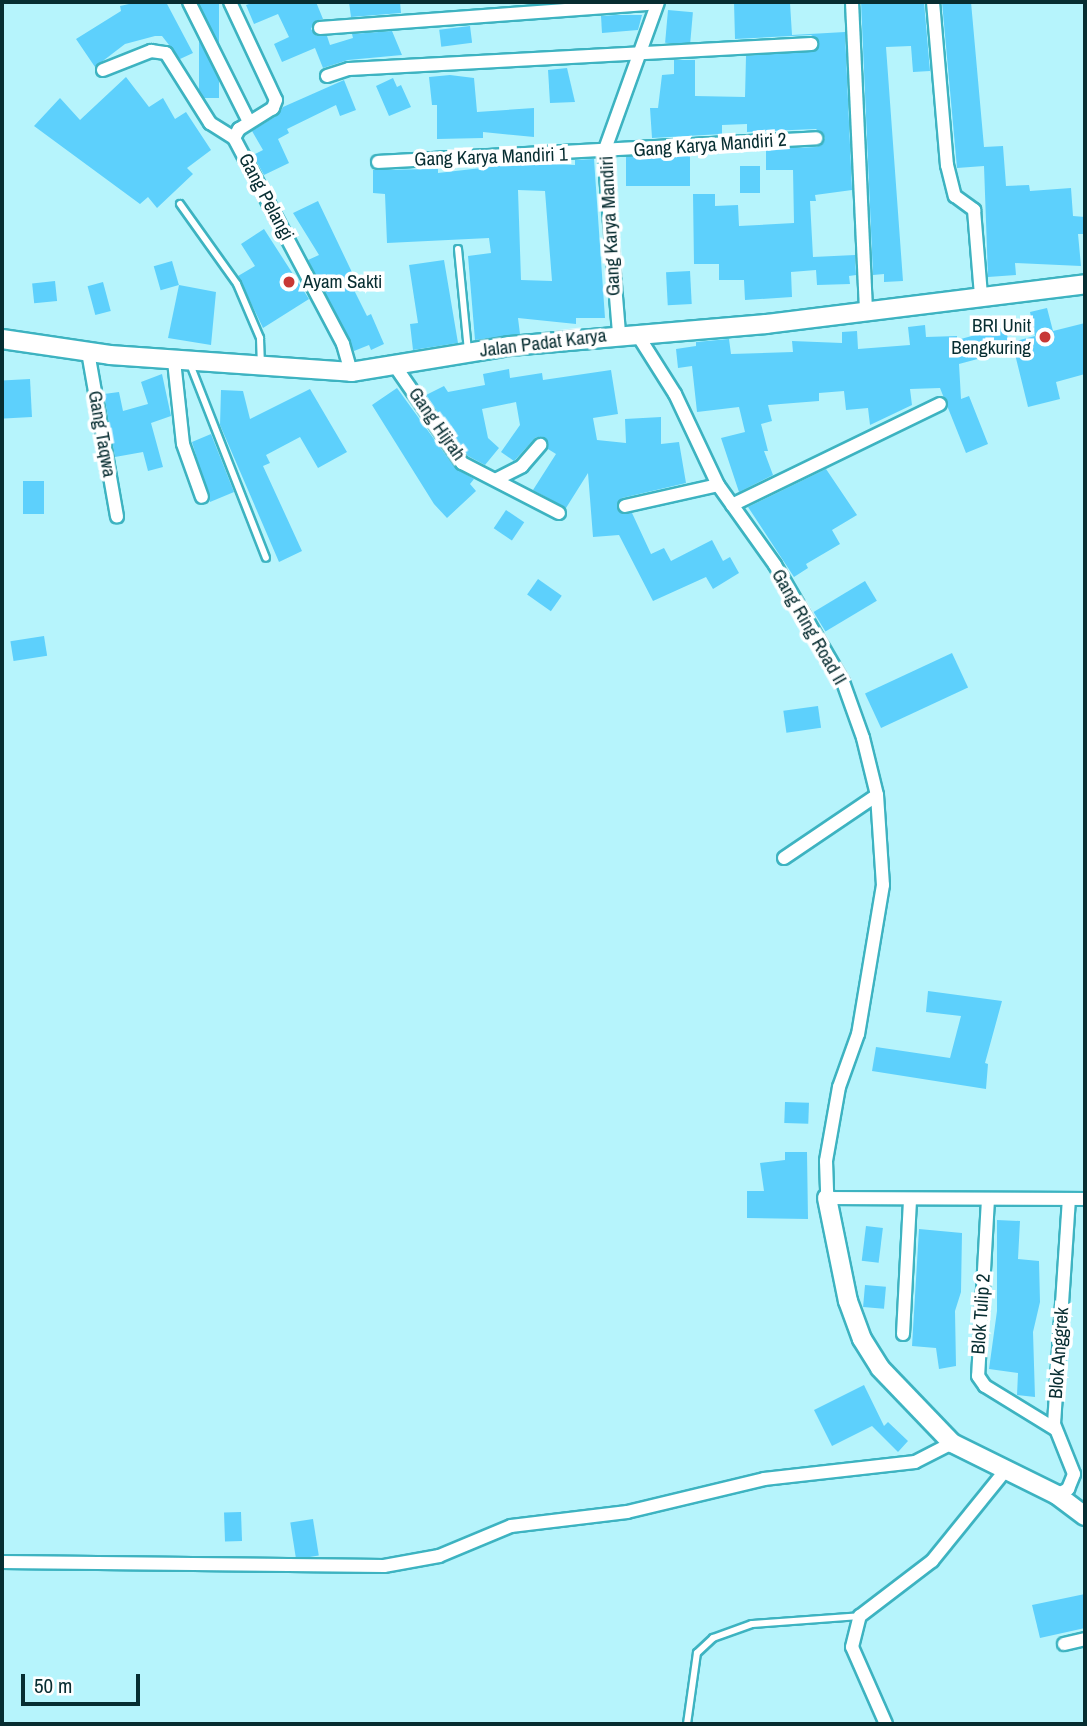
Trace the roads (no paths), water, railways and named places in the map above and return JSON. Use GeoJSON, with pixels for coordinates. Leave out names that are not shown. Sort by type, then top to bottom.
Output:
{"type":"FeatureCollection","features":[{"type":"Feature","properties":{"kind":"main road","name":"Jalan Padat Karya"},"geometry":{"type":"LineString","coordinates":[[2,339],[88,352],[182,361],[351,372],[619,333],[637,334],[866,312],[981,295],[1085,284]]}},
{"type":"Feature","properties":{"kind":"main road"},"geometry":{"type":"LineString","coordinates":[[827,1198],[848,1301],[862,1339],[900,1391],[952,1443],[1057,1495],[1085,1516]]}},
{"type":"Feature","properties":{"kind":"street"},"geometry":{"type":"LineString","coordinates":[[189,2],[249,122]]}},
{"type":"Feature","properties":{"kind":"street","name":"Gang Pelangi"},"geometry":{"type":"LineString","coordinates":[[230,2],[276,100],[273,108],[249,122],[234,138],[343,344],[351,372]]}},
{"type":"Feature","properties":{"kind":"street"},"geometry":{"type":"LineString","coordinates":[[320,28],[657,2]]}},
{"type":"Feature","properties":{"kind":"street","name":"Gang Karya Mandiri"},"geometry":{"type":"LineString","coordinates":[[619,333],[604,152],[657,2]]}},
{"type":"Feature","properties":{"kind":"street"},"geometry":{"type":"LineString","coordinates":[[852,2],[866,312]]}},
{"type":"Feature","properties":{"kind":"street"},"geometry":{"type":"LineString","coordinates":[[933,2],[947,164],[955,196],[974,210],[981,295]]}},
{"type":"Feature","properties":{"kind":"street"},"geometry":{"type":"LineString","coordinates":[[327,76],[349,69],[811,44]]}},
{"type":"Feature","properties":{"kind":"street"},"geometry":{"type":"LineString","coordinates":[[103,70],[151,51],[166,53],[210,123],[234,138]]}},
{"type":"Feature","properties":{"kind":"street","name":"Gang Karya Mandiri 2"},"geometry":{"type":"LineString","coordinates":[[604,152],[816,138]]}},
{"type":"Feature","properties":{"kind":"street","name":"Gang Karya Mandiri 1"},"geometry":{"type":"LineString","coordinates":[[378,162],[604,152]]}},
{"type":"Feature","properties":{"kind":"street","name":"Gang Ring Road II"},"geometry":{"type":"LineString","coordinates":[[637,334],[675,394],[718,485],[775,565],[843,682],[863,738],[877,795],[883,884],[858,1034],[839,1087],[826,1161],[827,1198]]}},
{"type":"Feature","properties":{"kind":"street","name":"Gang Taqwa"},"geometry":{"type":"LineString","coordinates":[[88,352],[117,516]]}},
{"type":"Feature","properties":{"kind":"street"},"geometry":{"type":"LineString","coordinates":[[182,361],[183,444],[202,497]]}},
{"type":"Feature","properties":{"kind":"street","name":"Gang Hijrah"},"geometry":{"type":"LineString","coordinates":[[396,366],[462,463],[559,513]]}},
{"type":"Feature","properties":{"kind":"street"},"geometry":{"type":"LineString","coordinates":[[732,505],[940,404]]}},
{"type":"Feature","properties":{"kind":"street"},"geometry":{"type":"LineString","coordinates":[[497,479],[523,466],[540,445]]}},
{"type":"Feature","properties":{"kind":"street"},"geometry":{"type":"LineString","coordinates":[[625,506],[718,485]]}},
{"type":"Feature","properties":{"kind":"street"},"geometry":{"type":"LineString","coordinates":[[784,858],[877,795]]}},
{"type":"Feature","properties":{"kind":"street"},"geometry":{"type":"LineString","coordinates":[[827,1198],[1085,1199]]}},
{"type":"Feature","properties":{"kind":"street","name":"Blok Tulip 2"},"geometry":{"type":"LineString","coordinates":[[988,1199],[978,1376],[985,1386],[1055,1429]]}},
{"type":"Feature","properties":{"kind":"street","name":"Blok Anggrek"},"geometry":{"type":"LineString","coordinates":[[1057,1495],[1068,1489],[1074,1474],[1055,1429],[1069,1199]]}},
{"type":"Feature","properties":{"kind":"street"},"geometry":{"type":"LineString","coordinates":[[903,1334],[910,1200]]}},
{"type":"Feature","properties":{"kind":"street"},"geometry":{"type":"LineString","coordinates":[[2,1562],[384,1566],[439,1556],[502,1528],[627,1512],[764,1479],[915,1462],[952,1443]]}},
{"type":"Feature","properties":{"kind":"street"},"geometry":{"type":"LineString","coordinates":[[886,1724],[852,1647],[860,1616],[932,1561],[1005,1471]]}},
{"type":"Feature","properties":{"kind":"street"},"geometry":{"type":"LineString","coordinates":[[1064,1644],[1085,1639]]}},
{"type":"Feature","properties":{"kind":"lane"},"geometry":{"type":"LineString","coordinates":[[180,204],[237,284],[260,338],[262,367]]}},
{"type":"Feature","properties":{"kind":"lane"},"geometry":{"type":"LineString","coordinates":[[458,249],[468,353]]}},
{"type":"Feature","properties":{"kind":"lane"},"geometry":{"type":"LineString","coordinates":[[182,361],[267,558]]}},
{"type":"Feature","properties":{"kind":"lane"},"geometry":{"type":"LineString","coordinates":[[687,1724],[697,1653],[713,1637],[752,1624],[860,1616]]}},
{"type":"Feature","properties":{"kind":"place","name":"Ayam Sakti"},"geometry":{"type":"Point","coordinates":[289,282]}},
{"type":"Feature","properties":{"kind":"place","name":"BRI Unit Bengkuring"},"geometry":{"type":"Point","coordinates":[1045,337]}}]}
